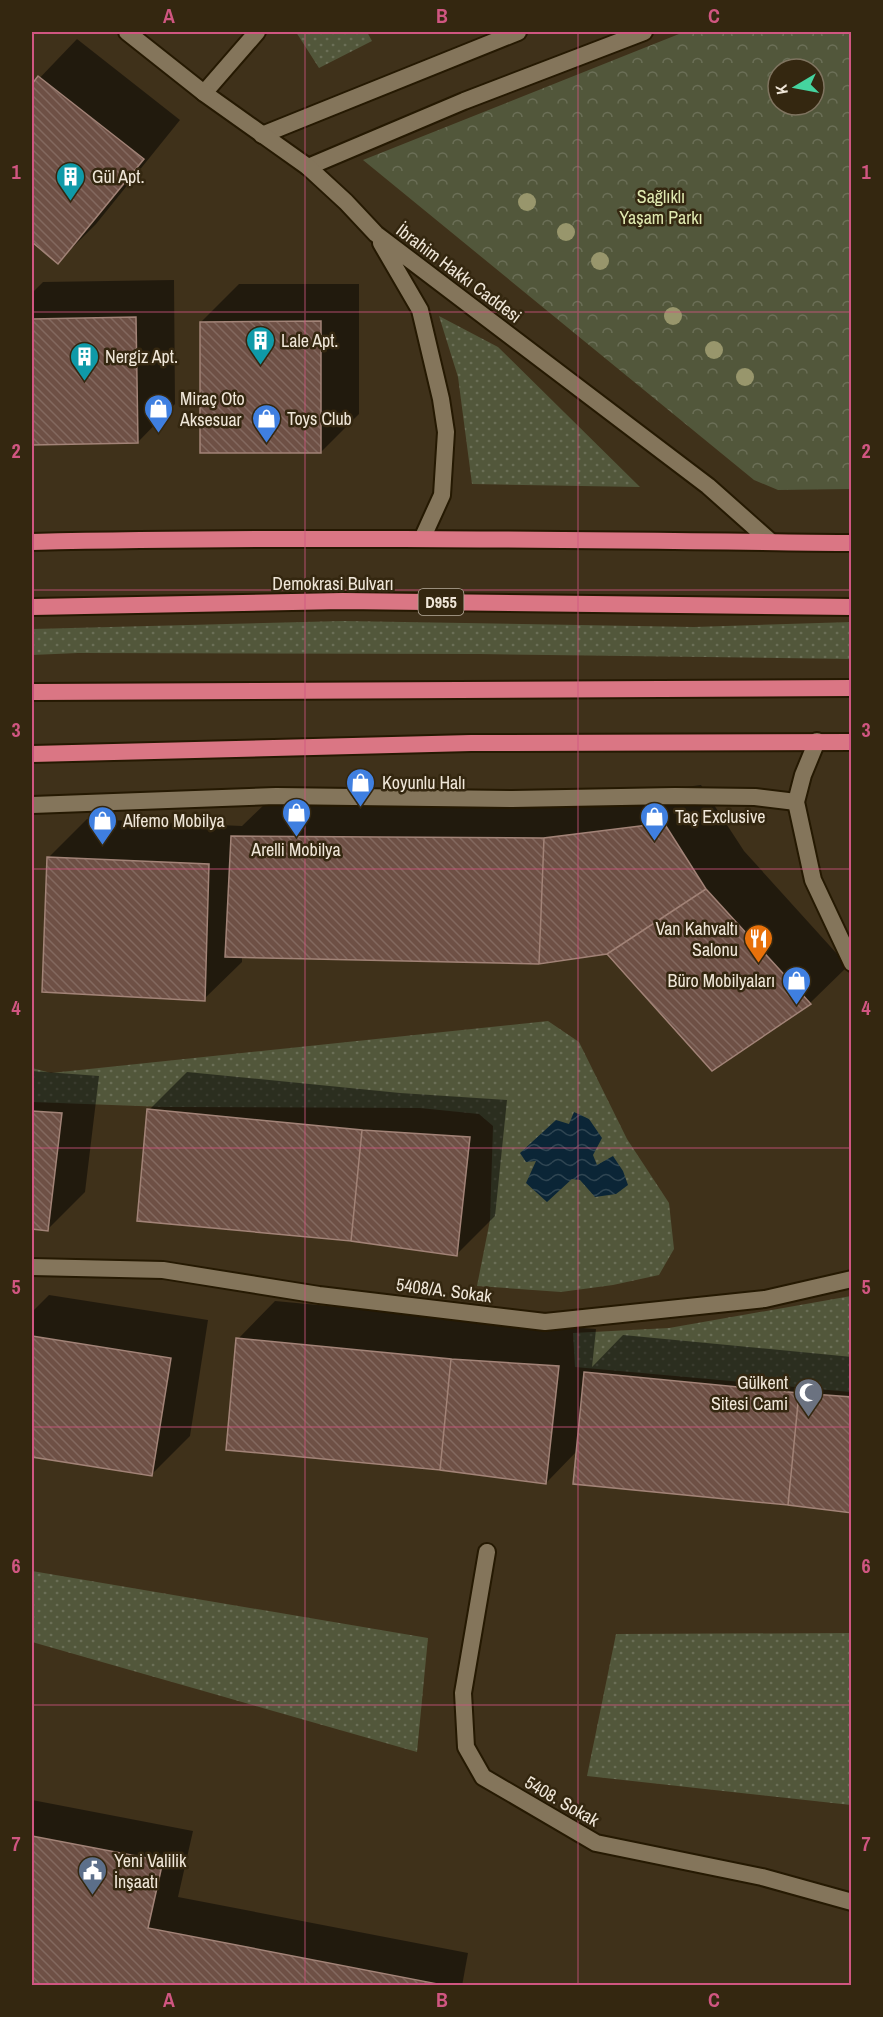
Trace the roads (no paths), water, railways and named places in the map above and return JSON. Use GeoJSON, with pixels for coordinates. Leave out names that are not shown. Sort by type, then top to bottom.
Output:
{"type":"FeatureCollection","features":[{"type":"Feature","properties":{"kind":"highway"},"geometry":{"type":"LineString","coordinates":[[32,542],[630,539],[852,543]]}},
{"type":"Feature","properties":{"kind":"highway","name":"Demokrasi Bulvarı"},"geometry":{"type":"LineString","coordinates":[[32,606],[343,601],[852,607]]}},
{"type":"Feature","properties":{"kind":"highway"},"geometry":{"type":"LineString","coordinates":[[32,692],[852,688]]}},
{"type":"Feature","properties":{"kind":"highway"},"geometry":{"type":"LineString","coordinates":[[32,754],[471,743],[852,742]]}},
{"type":"Feature","properties":{"kind":"street","name":"İbrahim Hakkı Caddesi"},"geometry":{"type":"LineString","coordinates":[[126,32],[204,93],[308,167],[376,234],[708,486],[771,542]]}},
{"type":"Feature","properties":{"kind":"street"},"geometry":{"type":"LineString","coordinates":[[204,93],[257,32]]}},
{"type":"Feature","properties":{"kind":"street"},"geometry":{"type":"LineString","coordinates":[[262,135],[518,32]]}},
{"type":"Feature","properties":{"kind":"street"},"geometry":{"type":"LineString","coordinates":[[308,167],[464,101],[644,32]]}},
{"type":"Feature","properties":{"kind":"street"},"geometry":{"type":"LineString","coordinates":[[376,234],[420,310],[441,399],[446,432],[442,495],[422,539]]}},
{"type":"Feature","properties":{"kind":"street"},"geometry":{"type":"LineString","coordinates":[[817,741],[796,802],[813,880],[852,963]]}},
{"type":"Feature","properties":{"kind":"street"},"geometry":{"type":"LineString","coordinates":[[32,805],[276,796],[512,799],[675,795],[755,797],[796,802]]}},
{"type":"Feature","properties":{"kind":"street","name":"5408/A. Sokak"},"geometry":{"type":"LineString","coordinates":[[32,1267],[163,1270],[319,1295],[545,1322],[765,1299],[852,1279]]}},
{"type":"Feature","properties":{"kind":"street","name":"5408. Sokak"},"geometry":{"type":"LineString","coordinates":[[487,1552],[463,1693],[466,1747],[483,1777],[596,1843],[762,1877],[852,1902]]}},
{"type":"Feature","properties":{"kind":"water"},"geometry":{"type":"Polygon","coordinates":[[[574,1112],[589,1119],[602,1138],[593,1155],[597,1165],[613,1156],[623,1171],[628,1185],[616,1194],[595,1197],[580,1180],[572,1179],[547,1202],[526,1183],[536,1161],[526,1162],[520,1153],[556,1120],[569,1124],[574,1112]]]}},
{"type":"Feature","properties":{"kind":"place","name":"Gül Apt."},"geometry":{"type":"Point","coordinates":[71,202]}},
{"type":"Feature","properties":{"kind":"place","name":"Lale Apt."},"geometry":{"type":"Point","coordinates":[260,366]}},
{"type":"Feature","properties":{"kind":"place","name":"Nergiz Apt."},"geometry":{"type":"Point","coordinates":[84,382]}},
{"type":"Feature","properties":{"kind":"place","name":"Miraç Oto Aksesuar"},"geometry":{"type":"Point","coordinates":[159,434]}},
{"type":"Feature","properties":{"kind":"place","name":"Toys Club"},"geometry":{"type":"Point","coordinates":[266,444]}},
{"type":"Feature","properties":{"kind":"place","name":"Koyunlu Halı"},"geometry":{"type":"Point","coordinates":[361,808]}},
{"type":"Feature","properties":{"kind":"place","name":"Arelli Mobilya"},"geometry":{"type":"Point","coordinates":[296,838]}},
{"type":"Feature","properties":{"kind":"place","name":"Taç Exclusive"},"geometry":{"type":"Point","coordinates":[654,842]}},
{"type":"Feature","properties":{"kind":"place","name":"Alfemo Mobilya"},"geometry":{"type":"Point","coordinates":[102,846]}},
{"type":"Feature","properties":{"kind":"place","name":"Van Kahvaltı Salonu"},"geometry":{"type":"Point","coordinates":[759,964]}},
{"type":"Feature","properties":{"kind":"place","name":"Büro Mobilyaları"},"geometry":{"type":"Point","coordinates":[796,1006]}},
{"type":"Feature","properties":{"kind":"place","name":"Gülkent Sitesi Cami"},"geometry":{"type":"Point","coordinates":[809,1418]}},
{"type":"Feature","properties":{"kind":"place","name":"Yeni Valilik İnşaatı"},"geometry":{"type":"Point","coordinates":[93,1896]}},
{"type":"Feature","properties":{"kind":"park label","name":"Sağlıklı Yaşam Parkı"},"geometry":{"type":"Point","coordinates":[661,206]}}]}
